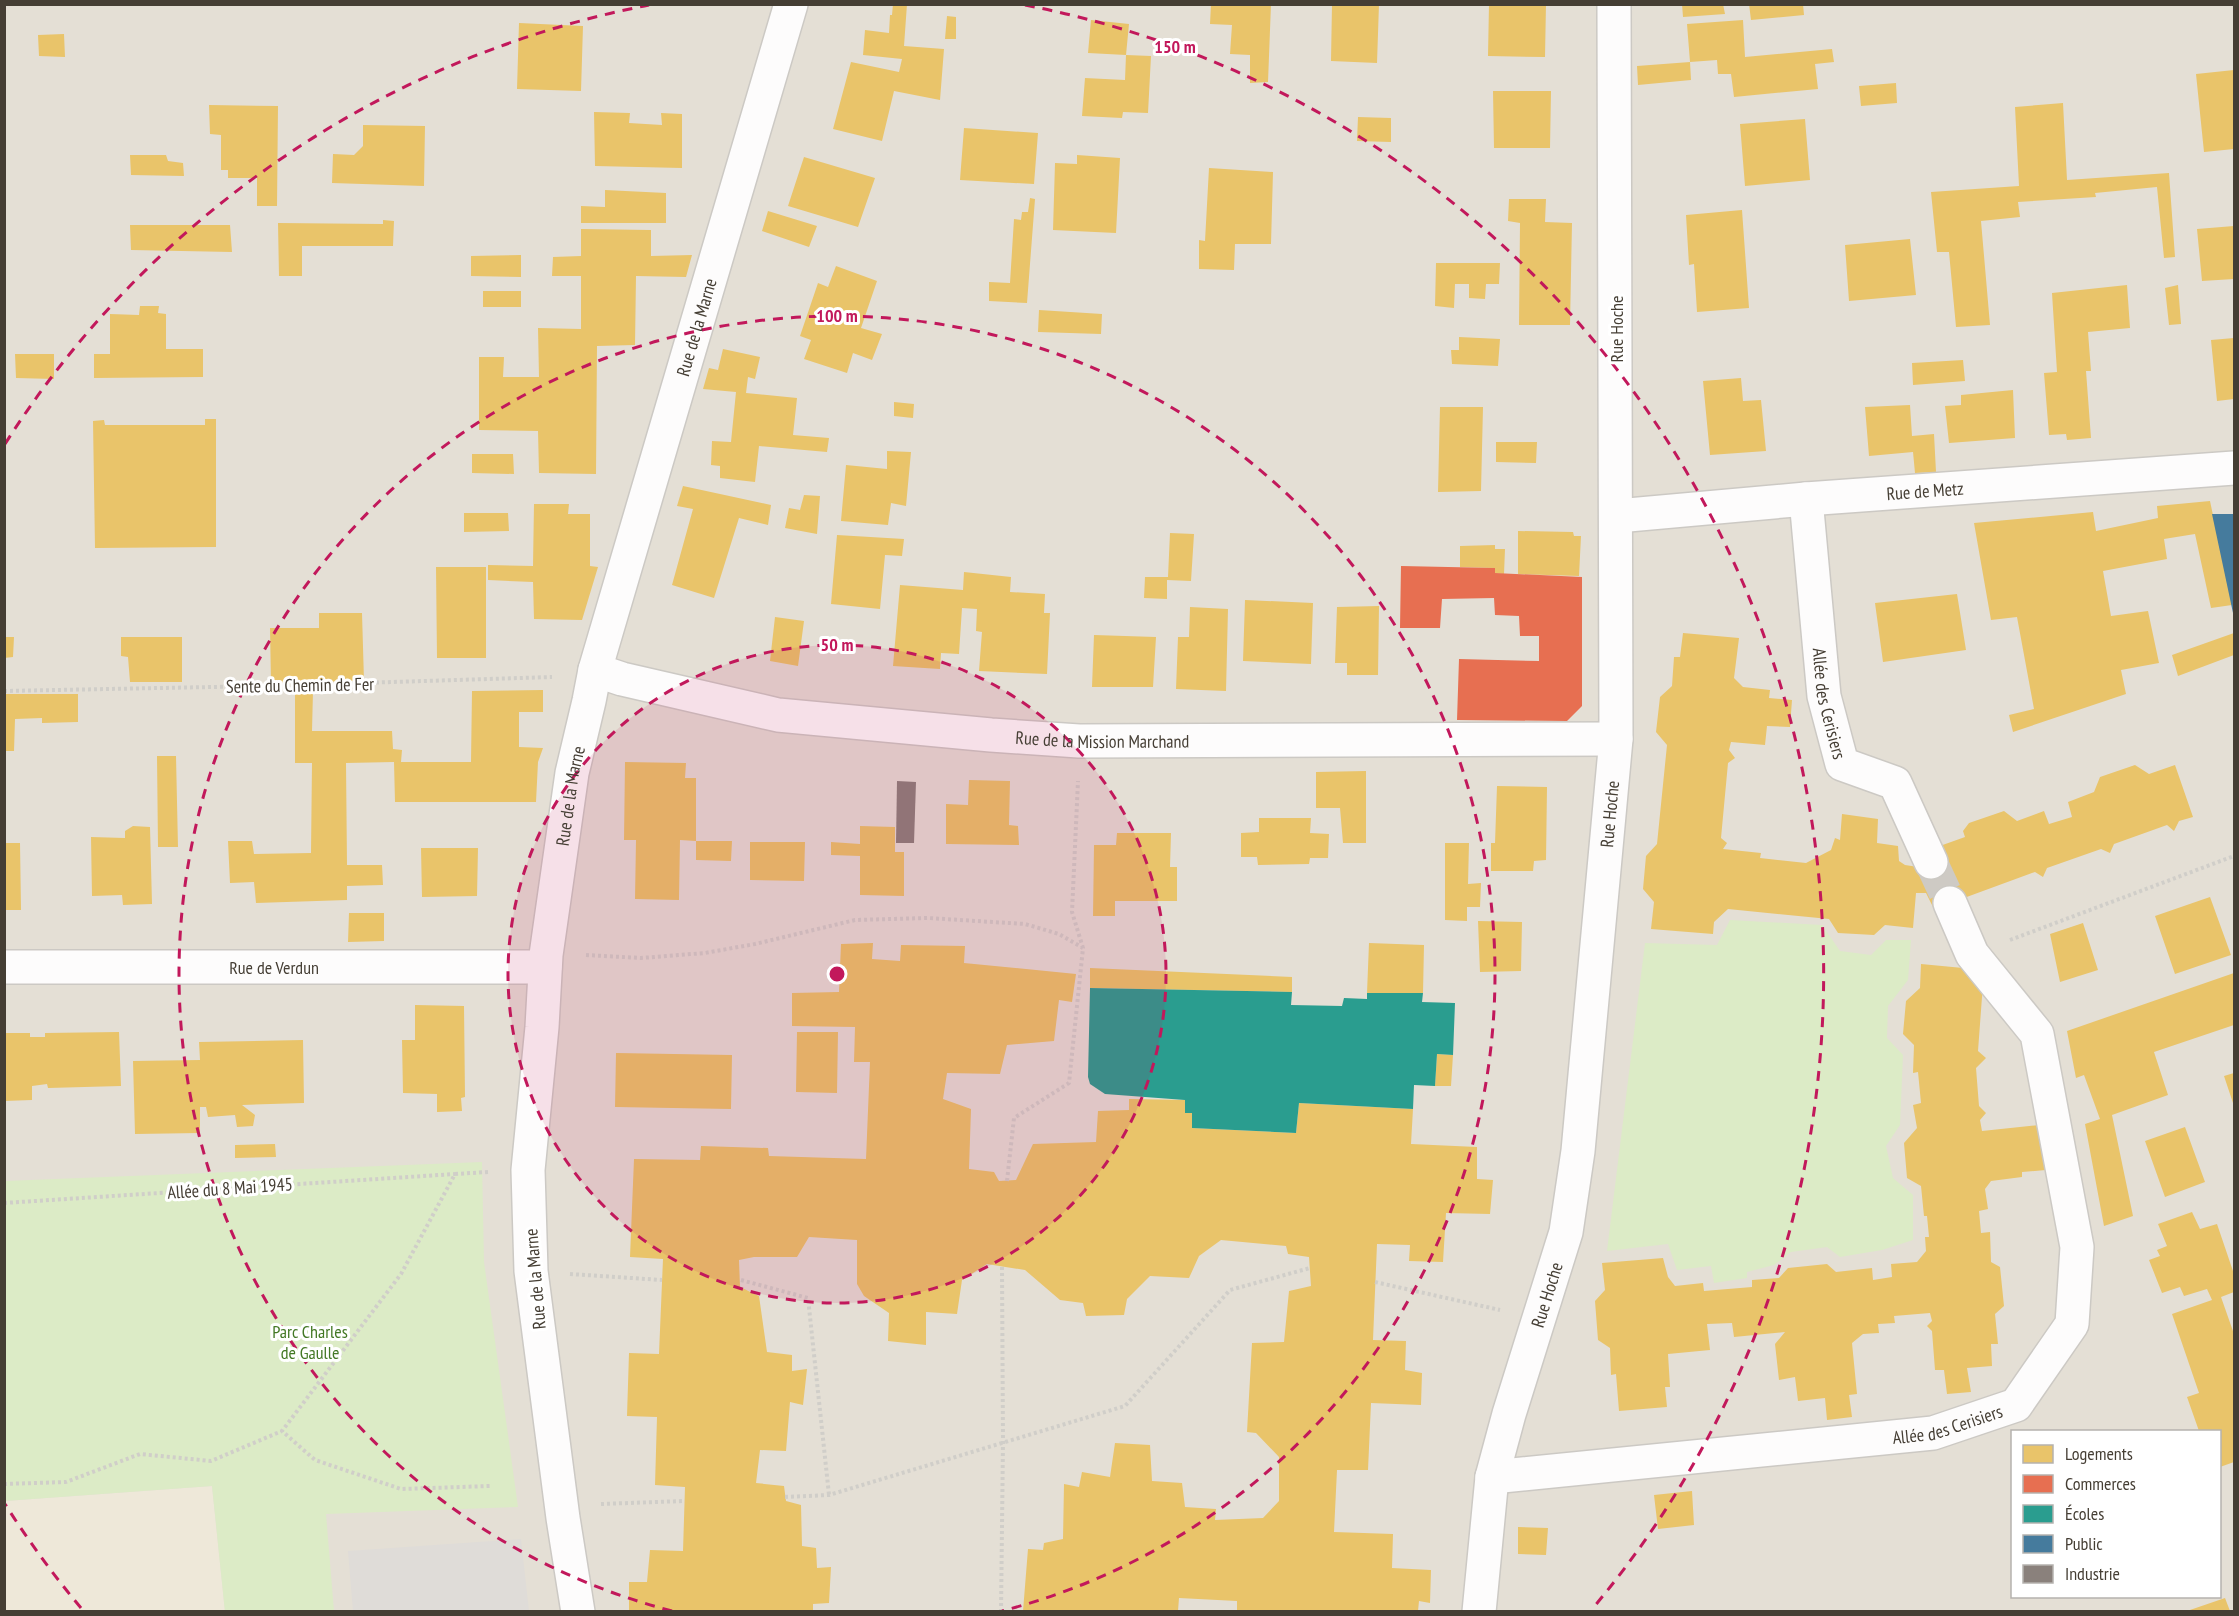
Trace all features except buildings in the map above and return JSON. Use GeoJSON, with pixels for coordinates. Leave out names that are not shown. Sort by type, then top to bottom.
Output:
{"type":"FeatureCollection","features":[{"type":"Feature","properties":{"kind":"street","name":"Rue de la Marne"},"geometry":{"type":"LineString","coordinates":[[578,1611],[531,1271],[528,1170],[542,1027],[546,958],[572,773],[595,670],[791,4]]}},
{"type":"Feature","properties":{"kind":"street","name":"Rue Hoche"},"geometry":{"type":"LineString","coordinates":[[1479,1611],[1492,1477],[1509,1414],[1566,1232],[1578,1151],[1616,739],[1614,4]]}},
{"type":"Feature","properties":{"kind":"street","name":"Rue de Metz"},"geometry":{"type":"LineString","coordinates":[[1617,516],[1806,499],[2235,468]]}},
{"type":"Feature","properties":{"kind":"street","name":"Allée des Cerisiers"},"geometry":{"type":"LineString","coordinates":[[1806,499],[1824,696],[1842,764],[1895,783],[1930,862]]}},
{"type":"Feature","properties":{"kind":"street","name":"Rue de la Mission Marchand"},"geometry":{"type":"LineString","coordinates":[[595,670],[622,679],[778,715],[1079,741],[1616,739]]}},
{"type":"Feature","properties":{"kind":"street","name":"Allée des Cerisiers"},"geometry":{"type":"LineString","coordinates":[[1492,1477],[1934,1433],[2016,1405],[2072,1324],[2077,1248],[2037,1034],[1972,954],[1950,903]]}},
{"type":"Feature","properties":{"kind":"street","name":"Rue de Verdun"},"geometry":{"type":"LineString","coordinates":[[4,967],[546,958]]}},
{"type":"Feature","properties":{"kind":"path","name":"Sente du Chemin de Fer"},"geometry":{"type":"LineString","coordinates":[[4,691],[544,679],[595,670]]}},
{"type":"Feature","properties":{"kind":"path"},"geometry":{"type":"LineString","coordinates":[[1007,1181],[1014,1118],[1069,1083],[1083,948],[1072,912],[1079,741]]}},
{"type":"Feature","properties":{"kind":"path"},"geometry":{"type":"LineString","coordinates":[[1972,954],[2235,856]]}},
{"type":"Feature","properties":{"kind":"path"},"geometry":{"type":"LineString","coordinates":[[546,958],[587,956],[641,958],[705,953],[755,944],[855,920],[928,918],[1025,924],[1059,934],[1083,948]]}},
{"type":"Feature","properties":{"kind":"path","name":"Allée du 8 Mai 1945"},"geometry":{"type":"LineString","coordinates":[[4,1203],[528,1170]]}},
{"type":"Feature","properties":{"kind":"path"},"geometry":{"type":"LineString","coordinates":[[4,1484],[66,1482],[140,1454],[211,1461],[282,1431],[401,1274],[455,1174]]}},
{"type":"Feature","properties":{"kind":"path"},"geometry":{"type":"LineString","coordinates":[[1001,1611],[1002,1266]]}},
{"type":"Feature","properties":{"kind":"path"},"geometry":{"type":"LineString","coordinates":[[785,1497],[829,1495],[1125,1406],[1230,1290],[1310,1268]]}},
{"type":"Feature","properties":{"kind":"path"},"geometry":{"type":"LineString","coordinates":[[531,1271],[662,1280]]}},
{"type":"Feature","properties":{"kind":"path"},"geometry":{"type":"LineString","coordinates":[[741,1280],[808,1298],[829,1495]]}},
{"type":"Feature","properties":{"kind":"path"},"geometry":{"type":"LineString","coordinates":[[1375,1282],[1538,1319]]}},
{"type":"Feature","properties":{"kind":"path"},"geometry":{"type":"LineString","coordinates":[[282,1431],[315,1460],[401,1489],[490,1486]]}},
{"type":"Feature","properties":{"kind":"path"},"geometry":{"type":"LineString","coordinates":[[562,1505],[684,1501]]}},
{"type":"Feature","properties":{"kind":"shaded area"},"geometry":{"type":"Polygon","coordinates":[[[5,5],[2234,5],[2234,1611],[5,1612],[5,5]]]}},
{"type":"Feature","properties":{"kind":"shaded area"},"geometry":{"type":"Polygon","coordinates":[[[212,1486],[225,1611],[5,1612],[5,1501],[212,1486]]]}},
{"type":"Feature","properties":{"kind":"shaded area"},"geometry":{"type":"Polygon","coordinates":[[[521,1539],[529,1611],[353,1611],[348,1551],[521,1539]]]}},
{"type":"Feature","properties":{"kind":"green space"},"geometry":{"type":"Polygon","coordinates":[[[1730,920],[1822,925],[1840,951],[1871,955],[1886,940],[1911,940],[1908,980],[1888,1006],[1887,1038],[1903,1055],[1900,1125],[1886,1146],[1893,1178],[1913,1195],[1913,1240],[1882,1250],[1840,1257],[1827,1247],[1791,1252],[1774,1265],[1747,1272],[1747,1278],[1714,1283],[1711,1266],[1677,1270],[1668,1244],[1607,1251],[1645,943],[1717,945],[1730,920]]]}},
{"type":"Feature","properties":{"kind":"green space","name":"Parc Charles de Gaulle"},"geometry":{"type":"Polygon","coordinates":[[[482,1162],[484,1262],[518,1507],[326,1514],[334,1611],[225,1612],[212,1486],[5,1501],[5,1181],[482,1162]]]}},
{"type":"Feature","properties":{"kind":"tunnel"},"geometry":{"type":"LineString","coordinates":[[1931,862],[1950,903]]}}]}
